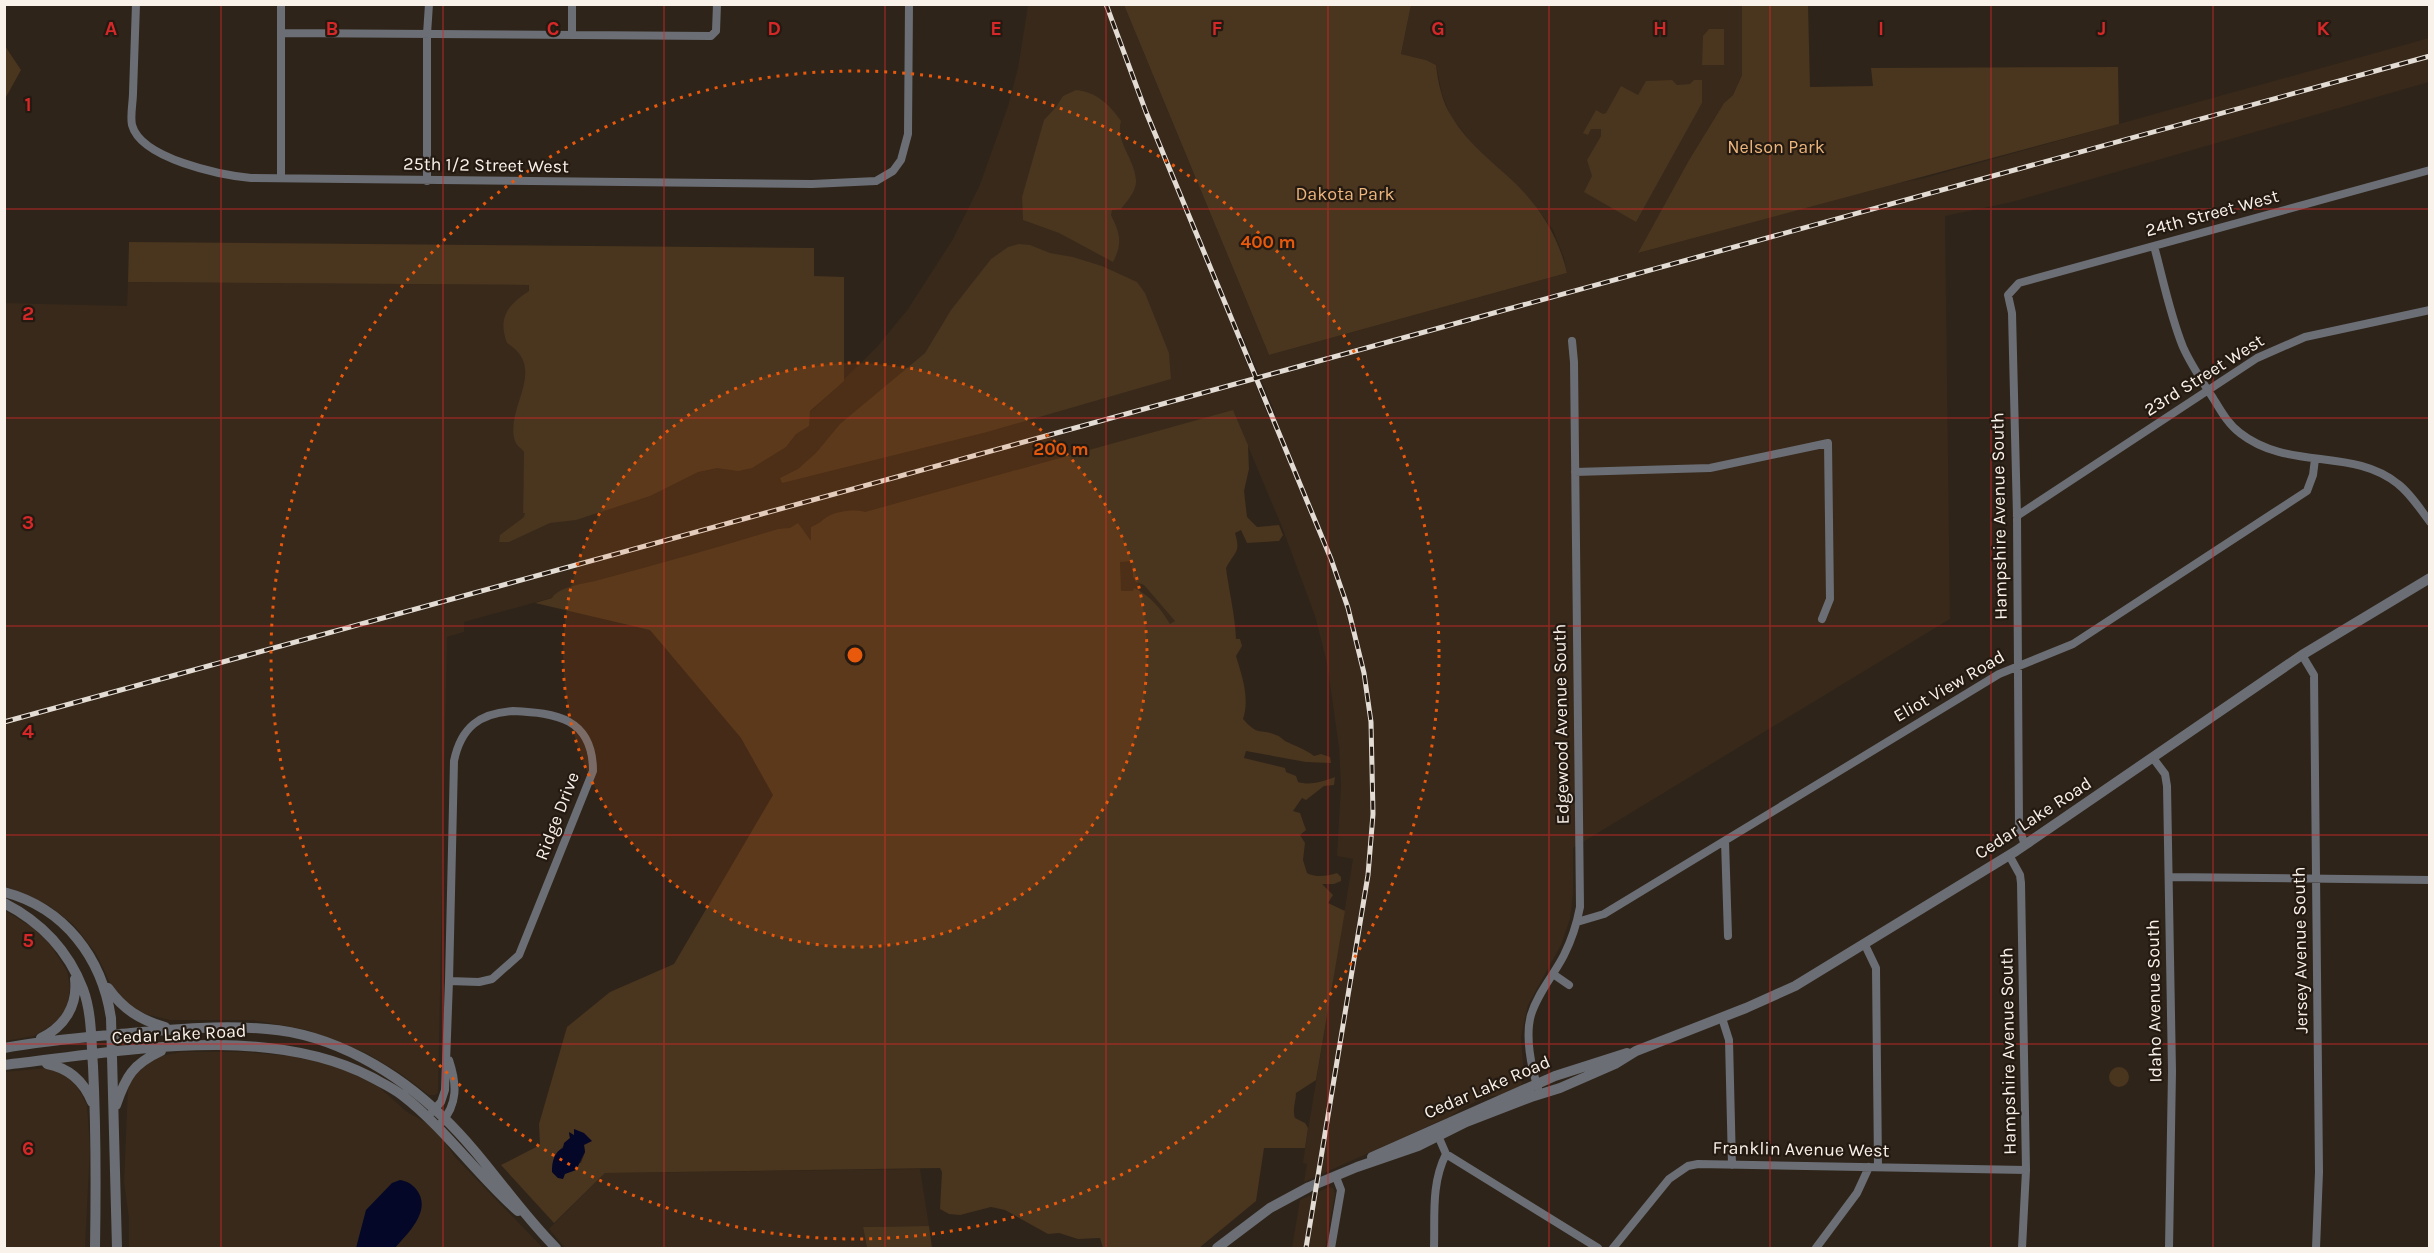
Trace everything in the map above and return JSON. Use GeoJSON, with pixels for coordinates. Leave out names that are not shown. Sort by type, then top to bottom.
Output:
{"type":"FeatureCollection","features":[{"type":"Feature","properties":{"kind":"street","name":"25th 1/2 Street West"},"geometry":{"type":"LineString","coordinates":[[136,4],[132,124],[145,142],[168,157],[224,176],[427,181],[857,184],[876,181],[893,171],[906,147],[909,4]]}},
{"type":"Feature","properties":{"kind":"street"},"geometry":{"type":"LineString","coordinates":[[280,178],[281,4]]}},
{"type":"Feature","properties":{"kind":"street"},"geometry":{"type":"LineString","coordinates":[[427,181],[429,4]]}},
{"type":"Feature","properties":{"kind":"street"},"geometry":{"type":"LineString","coordinates":[[572,4],[572,35]]}},
{"type":"Feature","properties":{"kind":"street"},"geometry":{"type":"LineString","coordinates":[[281,33],[711,36],[716,31],[717,4]]}},
{"type":"Feature","properties":{"kind":"street","name":"24th Street West"},"geometry":{"type":"LineString","coordinates":[[2008,295],[2019,283],[2430,170]]}},
{"type":"Feature","properties":{"kind":"street"},"geometry":{"type":"LineString","coordinates":[[2154,246],[2182,344],[2226,419],[2239,433],[2276,453],[2362,465],[2381,473],[2411,496],[2430,522]]}},
{"type":"Feature","properties":{"kind":"street","name":"Hampshire Avenue South"},"geometry":{"type":"LineString","coordinates":[[2008,295],[2012,313],[2017,516],[2019,828],[2025,845]]}},
{"type":"Feature","properties":{"kind":"street","name":"23rd Street West"},"geometry":{"type":"LineString","coordinates":[[2017,516],[2257,358],[2305,337],[2430,309]]}},
{"type":"Feature","properties":{"kind":"street","name":"Edgewood Avenue South"},"geometry":{"type":"LineString","coordinates":[[1539,1089],[1534,1075],[1529,1026],[1541,991],[1565,954],[1580,907],[1572,341]]}},
{"type":"Feature","properties":{"kind":"street"},"geometry":{"type":"LineString","coordinates":[[1575,472],[1710,468],[1828,443],[1830,598],[1822,619]]}},
{"type":"Feature","properties":{"kind":"street","name":"Eliot View Road"},"geometry":{"type":"LineString","coordinates":[[1577,922],[1604,914],[1999,674],[2018,664],[2073,644],[2307,491],[2313,475],[2315,459]]}},
{"type":"Feature","properties":{"kind":"street","name":"Cedar Lake Road"},"geometry":{"type":"LineString","coordinates":[[1216,1248],[1287,1197],[1357,1167],[1418,1146],[1436,1132],[1466,1122],[1539,1089],[1560,1088],[1616,1064],[1636,1051],[1722,1018],[1795,986],[2025,845],[2302,655],[2430,578]]}},
{"type":"Feature","properties":{"kind":"street","name":"Jersey Avenue South"},"geometry":{"type":"LineString","coordinates":[[2302,655],[2314,675],[2319,1172],[2316,1248]]}},
{"type":"Feature","properties":{"kind":"street","name":"Ridge Drive"},"geometry":{"type":"LineString","coordinates":[[431,1113],[441,1102],[445,1090],[454,761],[457,747],[464,734],[485,716],[513,711],[546,712],[561,716],[583,735],[592,758],[592,771],[526,941],[519,955],[492,979],[479,982],[449,981]]}},
{"type":"Feature","properties":{"kind":"street","name":"Idaho Avenue South"},"geometry":{"type":"LineString","coordinates":[[2153,758],[2167,779],[2172,1082],[2169,1248]]}},
{"type":"Feature","properties":{"kind":"street"},"geometry":{"type":"LineString","coordinates":[[1725,842],[1728,936]]}},
{"type":"Feature","properties":{"kind":"street","name":"Hampshire Avenue South"},"geometry":{"type":"LineString","coordinates":[[2009,855],[2020,874],[2021,883],[2026,1170],[2022,1248]]}},
{"type":"Feature","properties":{"kind":"street"},"geometry":{"type":"LineString","coordinates":[[2169,878],[2430,880]]}},
{"type":"Feature","properties":{"kind":"street","name":"Cedar Lake Road"},"geometry":{"type":"LineString","coordinates":[[4,892],[40,906],[64,924],[80,940],[102,979],[108,999],[111,1034],[174,1029],[270,1029],[307,1037],[375,1065],[400,1081],[431,1113],[436,1127],[556,1248]]}},
{"type":"Feature","properties":{"kind":"street","name":"Cedar Lake Road"},"geometry":{"type":"LineString","coordinates":[[4,903],[34,920],[49,934],[61,948],[74,970],[88,1010],[92,1055],[170,1047],[233,1045],[303,1052],[355,1069],[395,1090],[431,1113],[445,1118],[511,1194],[534,1225]]}},
{"type":"Feature","properties":{"kind":"street"},"geometry":{"type":"LineString","coordinates":[[1816,1248],[1857,1193],[1873,1167],[1876,968],[1864,945]]}},
{"type":"Feature","properties":{"kind":"street"},"geometry":{"type":"LineString","coordinates":[[32,1043],[52,1033],[68,1016],[74,1002],[76,986],[74,970]]}},
{"type":"Feature","properties":{"kind":"street"},"geometry":{"type":"LineString","coordinates":[[1553,974],[1569,985]]}},
{"type":"Feature","properties":{"kind":"street"},"geometry":{"type":"LineString","coordinates":[[102,979],[117,1000],[140,1019],[174,1029]]}},
{"type":"Feature","properties":{"kind":"street"},"geometry":{"type":"LineString","coordinates":[[1722,1018],[1729,1040],[1731,1165]]}},
{"type":"Feature","properties":{"kind":"street"},"geometry":{"type":"LineString","coordinates":[[4,1048],[111,1034],[117,1248]]}},
{"type":"Feature","properties":{"kind":"street"},"geometry":{"type":"LineString","coordinates":[[114,1112],[125,1079],[132,1070],[143,1060],[170,1047]]}},
{"type":"Feature","properties":{"kind":"street","name":"Ridge Drive"},"geometry":{"type":"LineString","coordinates":[[436,1127],[451,1110],[456,1084],[447,1054]]}},
{"type":"Feature","properties":{"kind":"street"},"geometry":{"type":"LineString","coordinates":[[4,1065],[92,1055],[95,1111],[95,1248]]}},
{"type":"Feature","properties":{"kind":"street"},"geometry":{"type":"LineString","coordinates":[[29,1062],[60,1066],[75,1076],[88,1092],[95,1111]]}},
{"type":"Feature","properties":{"kind":"street"},"geometry":{"type":"LineString","coordinates":[[1436,1132],[1446,1154],[1598,1248]]}},
{"type":"Feature","properties":{"kind":"street"},"geometry":{"type":"LineString","coordinates":[[1434,1248],[1436,1183],[1438,1171],[1446,1154]]}},
{"type":"Feature","properties":{"kind":"street","name":"Franklin Avenue West"},"geometry":{"type":"LineString","coordinates":[[1613,1248],[1677,1172],[1698,1164],[2026,1170]]}},
{"type":"Feature","properties":{"kind":"street"},"geometry":{"type":"LineString","coordinates":[[1331,1248],[1341,1190],[1336,1177]]}},
{"type":"Feature","properties":{"kind":"shaded area"},"geometry":{"type":"Polygon","coordinates":[[[1028,5],[1124,5],[1269,355],[1567,273],[1553,230],[1530,199],[1472,144],[1450,115],[1442,94],[1436,65],[1401,54],[1411,5],[1742,5],[1742,75],[1733,95],[1724,103],[1689,160],[1639,253],[1884,186],[1924,178],[2429,38],[2429,82],[2012,202],[1945,216],[1950,619],[1573,848],[1573,894],[1570,919],[1561,945],[1528,1005],[1521,1037],[1524,1076],[1521,1086],[1466,1106],[1449,1117],[1304,1182],[1307,1164],[1303,1163],[1305,1148],[1353,859],[1337,856],[1341,785],[1339,747],[1327,663],[1315,616],[1282,527],[1233,411],[1178,920],[835,819],[613,581],[464,622],[464,632],[447,637],[438,1093],[435,1095],[429,1095],[398,1072],[366,1053],[307,1030],[252,1020],[170,1020],[145,1014],[128,1004],[111,985],[97,955],[74,925],[48,905],[5,886],[4,303],[127,306],[128,282],[529,285],[523,513],[764,446],[811,411],[876,348],[908,309],[953,239],[979,187],[1008,106],[1018,68],[1028,5]],[[1242,334],[1236,337],[1269,418],[1276,415],[1242,334]]]}},
{"type":"Feature","properties":{"kind":"shaded area"},"geometry":{"type":"Polygon","coordinates":[[[4,910],[32,927],[50,944],[67,971],[70,986],[68,1005],[57,1022],[34,1036],[5,1041],[4,910]]]}},
{"type":"Feature","properties":{"kind":"shaded area"},"geometry":{"type":"Polygon","coordinates":[[[181,1052],[246,1052],[291,1056],[342,1067],[379,1087],[407,1112],[427,1123],[443,1139],[455,1157],[543,1248],[129,1248],[129,1219],[124,1182],[128,1086],[133,1077],[146,1064],[161,1056],[181,1052]]]}},
{"type":"Feature","properties":{"kind":"shaded area"},"geometry":{"type":"Polygon","coordinates":[[[46,1068],[62,1073],[76,1084],[87,1105],[90,1148],[85,1248],[5,1248],[4,1072],[46,1068]]]}},
{"type":"Feature","properties":{"kind":"shaded area"},"geometry":{"type":"Polygon","coordinates":[[[920,1169],[929,1226],[863,1227],[867,1248],[565,1248],[549,1229],[605,1173],[920,1169]]]}},
{"type":"Feature","properties":{"kind":"shaded area"},"geometry":{"type":"Polygon","coordinates":[[[1329,1187],[1333,1188],[1335,1194],[1325,1248],[1292,1248],[1300,1200],[1329,1187]]]}},
{"type":"Feature","properties":{"kind":"green space","name":"Dakota Park"},"geometry":{"type":"Polygon","coordinates":[[[1124,5],[1411,5],[1401,54],[1436,65],[1441,92],[1458,127],[1515,183],[1541,213],[1554,236],[1567,273],[1269,355],[1124,5]]]}},
{"type":"Feature","properties":{"kind":"green space","name":"Nelson Park"},"geometry":{"type":"Polygon","coordinates":[[[1742,5],[1808,5],[1810,87],[1873,86],[1871,68],[2118,67],[2119,124],[1638,253],[1689,160],[1724,103],[1733,95],[1742,75],[1742,5]]]}},
{"type":"Feature","properties":{"kind":"green space"},"geometry":{"type":"Polygon","coordinates":[[[1709,29],[1724,29],[1724,65],[1702,65],[1703,36],[1709,29]]]}},
{"type":"Feature","properties":{"kind":"green space"},"geometry":{"type":"Polygon","coordinates":[[[5,46],[21,70],[4,97],[5,46]]]}},
{"type":"Feature","properties":{"kind":"green space"},"geometry":{"type":"Polygon","coordinates":[[[1672,80],[1677,85],[1702,80],[1702,103],[1636,222],[1584,192],[1592,176],[1587,160],[1601,136],[1601,129],[1591,129],[1588,135],[1583,133],[1596,110],[1603,114],[1606,113],[1621,86],[1638,95],[1646,81],[1672,80]]]}},
{"type":"Feature","properties":{"kind":"green space"},"geometry":{"type":"Polygon","coordinates":[[[1076,90],[1097,96],[1121,121],[1121,136],[1135,172],[1136,184],[1131,196],[1121,209],[1112,210],[1111,215],[1119,238],[1113,262],[1059,233],[1023,220],[1022,197],[1044,120],[1063,96],[1076,90]]]}},
{"type":"Feature","properties":{"kind":"green space"},"geometry":{"type":"Polygon","coordinates":[[[129,242],[814,248],[814,276],[844,277],[844,381],[810,411],[809,426],[796,434],[786,447],[752,468],[738,471],[717,468],[698,472],[650,496],[576,520],[550,523],[509,542],[499,542],[500,535],[524,517],[525,513],[523,513],[524,452],[516,442],[513,428],[523,389],[524,365],[519,353],[507,343],[503,326],[507,312],[529,291],[529,285],[128,282],[129,242]]]}},
{"type":"Feature","properties":{"kind":"green space"},"geometry":{"type":"Polygon","coordinates":[[[1019,244],[1030,245],[1050,253],[1102,266],[1137,282],[1145,293],[1169,353],[1171,379],[987,432],[782,483],[780,478],[798,469],[816,453],[840,424],[925,353],[951,310],[991,259],[1008,247],[1019,244]]]}},
{"type":"Feature","properties":{"kind":"green space"},"geometry":{"type":"Polygon","coordinates":[[[1233,410],[1248,445],[1249,469],[1244,491],[1247,517],[1257,527],[1279,525],[1283,535],[1279,541],[1247,543],[1241,530],[1235,533],[1237,548],[1226,568],[1236,639],[1240,639],[1242,646],[1236,656],[1243,679],[1246,703],[1243,719],[1256,730],[1277,735],[1314,756],[1321,754],[1330,757],[1331,763],[1306,762],[1246,751],[1244,758],[1285,768],[1286,772],[1296,776],[1298,782],[1317,783],[1335,777],[1334,785],[1324,786],[1306,800],[1302,798],[1293,811],[1300,813],[1306,830],[1300,835],[1305,843],[1303,860],[1307,873],[1322,876],[1337,873],[1341,877],[1341,881],[1334,884],[1322,884],[1333,895],[1328,903],[1345,911],[1316,1080],[1296,1093],[1295,1118],[1305,1123],[1308,1128],[1305,1148],[1264,1148],[1256,1201],[1199,1248],[1103,1248],[1100,1238],[1078,1239],[1059,1233],[1048,1234],[1005,1210],[991,1207],[960,1215],[949,1214],[940,1209],[942,1172],[940,1168],[605,1173],[554,1223],[501,1165],[540,1145],[539,1124],[567,1027],[610,992],[674,964],[773,795],[741,738],[650,630],[535,603],[552,598],[560,591],[573,586],[778,529],[790,528],[798,523],[811,541],[811,527],[827,517],[846,511],[865,512],[1233,410]],[[1132,561],[1120,562],[1121,591],[1133,591],[1134,588],[1140,591],[1155,603],[1170,624],[1175,621],[1144,585],[1136,582],[1133,577],[1132,561]],[[569,1133],[570,1138],[554,1161],[552,1172],[558,1178],[581,1163],[585,1152],[584,1145],[569,1133]]]}},
{"type":"Feature","properties":{"kind":"green space"},"geometry":{"type":"Polygon","coordinates":[[[2119,1067],[2126,1070],[2129,1077],[2126,1084],[2119,1087],[2112,1084],[2109,1077],[2112,1070],[2119,1067]]]}},
{"type":"Feature","properties":{"kind":"green space"},"geometry":{"type":"Polygon","coordinates":[[[929,1226],[932,1248],[867,1248],[863,1227],[929,1226]]]}},
{"type":"Feature","properties":{"kind":"water"},"geometry":{"type":"Polygon","coordinates":[[[574,1129],[584,1133],[592,1141],[584,1145],[585,1152],[576,1170],[565,1174],[563,1179],[558,1178],[552,1172],[554,1158],[570,1138],[569,1132],[574,1135],[574,1129]]]}},
{"type":"Feature","properties":{"kind":"water"},"geometry":{"type":"Polygon","coordinates":[[[400,1180],[413,1186],[421,1197],[422,1205],[417,1221],[395,1248],[356,1248],[366,1210],[392,1183],[400,1180]]]}},
{"type":"Feature","properties":{"kind":"railway"},"geometry":{"type":"LineString","coordinates":[[1106,4],[1146,112],[1331,559],[1348,608],[1364,673],[1371,722],[1373,814],[1368,875],[1306,1248]]}},
{"type":"Feature","properties":{"kind":"railway"},"geometry":{"type":"LineString","coordinates":[[4,722],[2430,56]]}}]}
